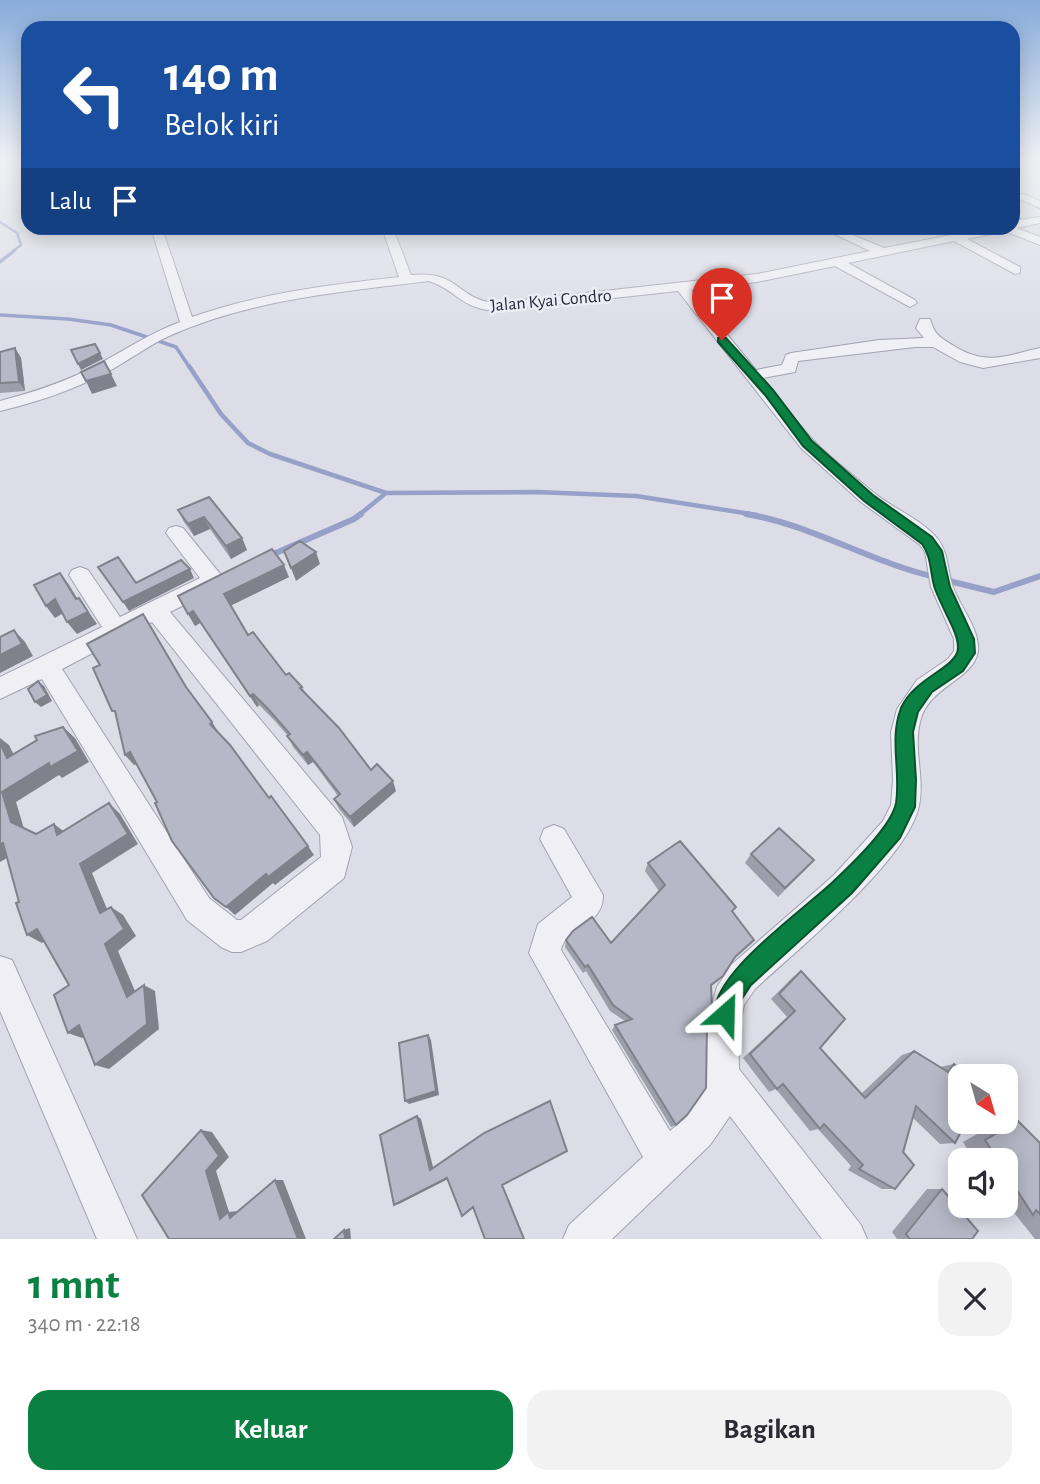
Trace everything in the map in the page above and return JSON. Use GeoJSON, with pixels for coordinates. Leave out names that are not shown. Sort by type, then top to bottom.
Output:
{"type":"FeatureCollection","features":[{"type":"Feature","properties":{"kind":"street"},"geometry":{"type":"LineString","coordinates":[[1020,233],[1040,241]]}},
{"type":"Feature","properties":{"kind":"street"},"geometry":{"type":"LineString","coordinates":[[158,235],[187,323]]}},
{"type":"Feature","properties":{"kind":"street"},"geometry":{"type":"LineString","coordinates":[[390,235],[406,278]]}},
{"type":"Feature","properties":{"kind":"street"},"geometry":{"type":"LineString","coordinates":[[843,235],[882,252]]}},
{"type":"Feature","properties":{"kind":"street","name":"Jalan Kyai Condro"},"geometry":{"type":"LineString","coordinates":[[0,406],[55,391],[101,369],[163,333],[187,323],[234,307],[269,299],[406,278],[441,279],[472,303],[487,307],[562,302],[778,275],[965,235]]}},
{"type":"Feature","properties":{"kind":"street"},"geometry":{"type":"LineString","coordinates":[[955,237],[1015,270]]}},
{"type":"Feature","properties":{"kind":"street"},"geometry":{"type":"LineString","coordinates":[[837,262],[910,303]]}},
{"type":"Feature","properties":{"kind":"street"},"geometry":{"type":"LineString","coordinates":[[583,1239],[697,1132],[713,1110],[721,1095],[721,1030],[729,999],[743,977],[845,886],[892,831],[905,807],[907,780],[904,732],[910,709],[926,687],[957,666],[966,653],[965,639],[940,577],[935,551],[927,540],[868,498],[807,444],[682,288]]}},
{"type":"Feature","properties":{"kind":"street"},"geometry":{"type":"LineString","coordinates":[[925,323],[923,328],[935,341],[957,355],[978,363],[1004,361],[1040,353]]}},
{"type":"Feature","properties":{"kind":"street"},"geometry":{"type":"LineString","coordinates":[[752,375],[789,369],[791,358],[824,351],[935,341]]}},
{"type":"Feature","properties":{"kind":"street"},"geometry":{"type":"LineString","coordinates":[[176,533],[214,580]]}},
{"type":"Feature","properties":{"kind":"street"},"geometry":{"type":"LineString","coordinates":[[0,689],[51,673],[117,631],[158,615],[237,568]]}},
{"type":"Feature","properties":{"kind":"street"},"geometry":{"type":"LineString","coordinates":[[80,575],[117,631]]}},
{"type":"Feature","properties":{"kind":"street"},"geometry":{"type":"LineString","coordinates":[[51,673],[198,909],[232,936],[241,936],[256,930],[333,867],[337,857],[336,837],[332,827],[158,615]]}},
{"type":"Feature","properties":{"kind":"street"},"geometry":{"type":"LineString","coordinates":[[554,839],[588,895],[588,901],[550,932],[544,943],[545,953],[666,1160]]}},
{"type":"Feature","properties":{"kind":"street"},"geometry":{"type":"LineString","coordinates":[[0,972],[117,1239]]}},
{"type":"Feature","properties":{"kind":"street"},"geometry":{"type":"LineString","coordinates":[[723,1078],[847,1239]]}},
{"type":"Feature","properties":{"kind":"building"},"geometry":{"type":"Polygon","coordinates":[[[95,344],[100,353],[78,364],[71,350],[95,344]]]}},
{"type":"Feature","properties":{"kind":"building"},"geometry":{"type":"Polygon","coordinates":[[[15,348],[19,382],[0,383],[0,352],[15,348]]]}},
{"type":"Feature","properties":{"kind":"building"},"geometry":{"type":"Polygon","coordinates":[[[104,361],[111,374],[86,381],[81,372],[104,361]]]}},
{"type":"Feature","properties":{"kind":"building"},"geometry":{"type":"Polygon","coordinates":[[[209,497],[242,538],[226,546],[204,517],[188,524],[178,510],[209,497]]]}},
{"type":"Feature","properties":{"kind":"building"},"geometry":{"type":"Polygon","coordinates":[[[300,541],[316,552],[291,568],[284,551],[300,541]]]}},
{"type":"Feature","properties":{"kind":"building"},"geometry":{"type":"Polygon","coordinates":[[[272,549],[284,565],[224,594],[248,635],[253,632],[286,675],[289,673],[339,728],[371,770],[377,764],[393,781],[350,817],[334,799],[340,794],[307,752],[303,755],[287,736],[290,734],[269,710],[253,694],[250,696],[193,611],[188,614],[178,596],[272,549]]]}},
{"type":"Feature","properties":{"kind":"building"},"geometry":{"type":"Polygon","coordinates":[[[118,557],[136,583],[181,560],[190,569],[123,602],[98,567],[118,557]]]}},
{"type":"Feature","properties":{"kind":"building"},"geometry":{"type":"Polygon","coordinates":[[[60,573],[76,599],[79,598],[88,612],[67,622],[55,599],[46,606],[34,585],[60,573]]]}},
{"type":"Feature","properties":{"kind":"building"},"geometry":{"type":"Polygon","coordinates":[[[143,614],[186,687],[212,722],[210,724],[230,745],[269,798],[271,796],[308,846],[268,877],[266,874],[226,907],[214,898],[172,841],[155,803],[157,802],[130,752],[125,755],[115,711],[112,711],[93,668],[100,665],[87,644],[143,614]]]}},
{"type":"Feature","properties":{"kind":"building"},"geometry":{"type":"Polygon","coordinates":[[[14,630],[22,644],[0,655],[0,637],[14,630]]]}},
{"type":"Feature","properties":{"kind":"building"},"geometry":{"type":"Polygon","coordinates":[[[38,681],[47,695],[35,702],[28,689],[38,681]]]}},
{"type":"Feature","properties":{"kind":"building"},"geometry":{"type":"Polygon","coordinates":[[[63,727],[78,751],[50,767],[49,763],[2,792],[11,822],[36,834],[54,824],[57,835],[109,803],[128,834],[80,864],[100,913],[111,907],[124,929],[105,944],[127,997],[144,985],[147,1024],[95,1065],[79,1025],[68,1033],[54,995],[69,985],[37,929],[27,935],[16,903],[19,902],[3,843],[0,844],[0,743],[7,758],[37,740],[35,736],[63,727]]]}},
{"type":"Feature","properties":{"kind":"building"},"geometry":{"type":"Polygon","coordinates":[[[779,828],[814,860],[785,888],[751,854],[779,828]]]}},
{"type":"Feature","properties":{"kind":"building"},"geometry":{"type":"Polygon","coordinates":[[[680,841],[736,907],[732,911],[754,940],[735,957],[723,976],[711,985],[712,1008],[707,1025],[706,1088],[687,1115],[676,1125],[615,1025],[632,1019],[613,1005],[588,965],[585,967],[566,940],[573,931],[592,917],[611,943],[665,885],[648,863],[680,841]]]}},
{"type":"Feature","properties":{"kind":"building"},"geometry":{"type":"Polygon","coordinates":[[[801,971],[845,1019],[820,1048],[865,1098],[914,1051],[948,1072],[948,1134],[960,1134],[955,1143],[916,1106],[903,1152],[914,1165],[895,1189],[859,1169],[863,1165],[824,1124],[820,1129],[783,1084],[777,1089],[750,1054],[795,1011],[779,994],[801,971]]]}},
{"type":"Feature","properties":{"kind":"building"},"geometry":{"type":"Polygon","coordinates":[[[428,1035],[436,1091],[405,1101],[399,1043],[428,1035]]]}},
{"type":"Feature","properties":{"kind":"building"},"geometry":{"type":"Polygon","coordinates":[[[550,1101],[567,1151],[502,1185],[524,1239],[485,1239],[473,1207],[462,1216],[447,1178],[394,1205],[380,1135],[417,1116],[430,1170],[484,1133],[550,1101]]]}},
{"type":"Feature","properties":{"kind":"building"},"geometry":{"type":"Polygon","coordinates":[[[1018,1121],[1040,1143],[1040,1214],[1036,1210],[1033,1215],[1018,1192],[1018,1148],[990,1148],[985,1140],[995,1134],[1018,1134],[1018,1121]]]}},
{"type":"Feature","properties":{"kind":"building"},"geometry":{"type":"Polygon","coordinates":[[[201,1130],[219,1156],[206,1171],[220,1219],[228,1212],[230,1218],[275,1180],[298,1239],[169,1239],[142,1195],[201,1130]]]}},
{"type":"Feature","properties":{"kind":"building"},"geometry":{"type":"Polygon","coordinates":[[[942,1189],[948,1196],[948,1218],[967,1218],[978,1231],[972,1239],[910,1239],[906,1234],[942,1189]]]}},
{"type":"Feature","properties":{"kind":"building"},"geometry":{"type":"Polygon","coordinates":[[[344,1230],[345,1239],[334,1239],[344,1230]]]}},
{"type":"Feature","properties":{"kind":"waterway"},"geometry":{"type":"LineString","coordinates":[[0,222],[17,233],[21,245],[13,251]]}},
{"type":"Feature","properties":{"kind":"waterway"},"geometry":{"type":"LineString","coordinates":[[0,262],[15,250]]}},
{"type":"Feature","properties":{"kind":"waterway"},"geometry":{"type":"LineString","coordinates":[[0,315],[68,319],[111,325],[176,347],[190,368]]}},
{"type":"Feature","properties":{"kind":"waterway"},"geometry":{"type":"LineString","coordinates":[[189,366],[221,414],[248,443],[270,454],[386,493]]}},
{"type":"Feature","properties":{"kind":"waterway"},"geometry":{"type":"LineString","coordinates":[[386,493],[536,492],[636,496],[757,515]]}},
{"type":"Feature","properties":{"kind":"waterway"},"geometry":{"type":"LineString","coordinates":[[359,515],[386,493]]}},
{"type":"Feature","properties":{"kind":"waterway"},"geometry":{"type":"LineString","coordinates":[[269,556],[361,514]]}},
{"type":"Feature","properties":{"kind":"waterway"},"geometry":{"type":"LineString","coordinates":[[746,514],[794,526],[887,562],[935,577]]}},
{"type":"Feature","properties":{"kind":"waterway"},"geometry":{"type":"LineString","coordinates":[[945,580],[994,592],[1040,576]]}},
{"type":"Feature","properties":{"kind":"route"},"geometry":{"type":"LineString","coordinates":[[722,340],[769,393],[807,444],[868,498],[927,540],[935,551],[942,587],[959,622],[965,639],[966,653],[957,666],[926,687],[910,709],[904,732],[907,780],[905,807],[892,831],[845,886],[743,977],[729,999],[725,1014]]}}]}
